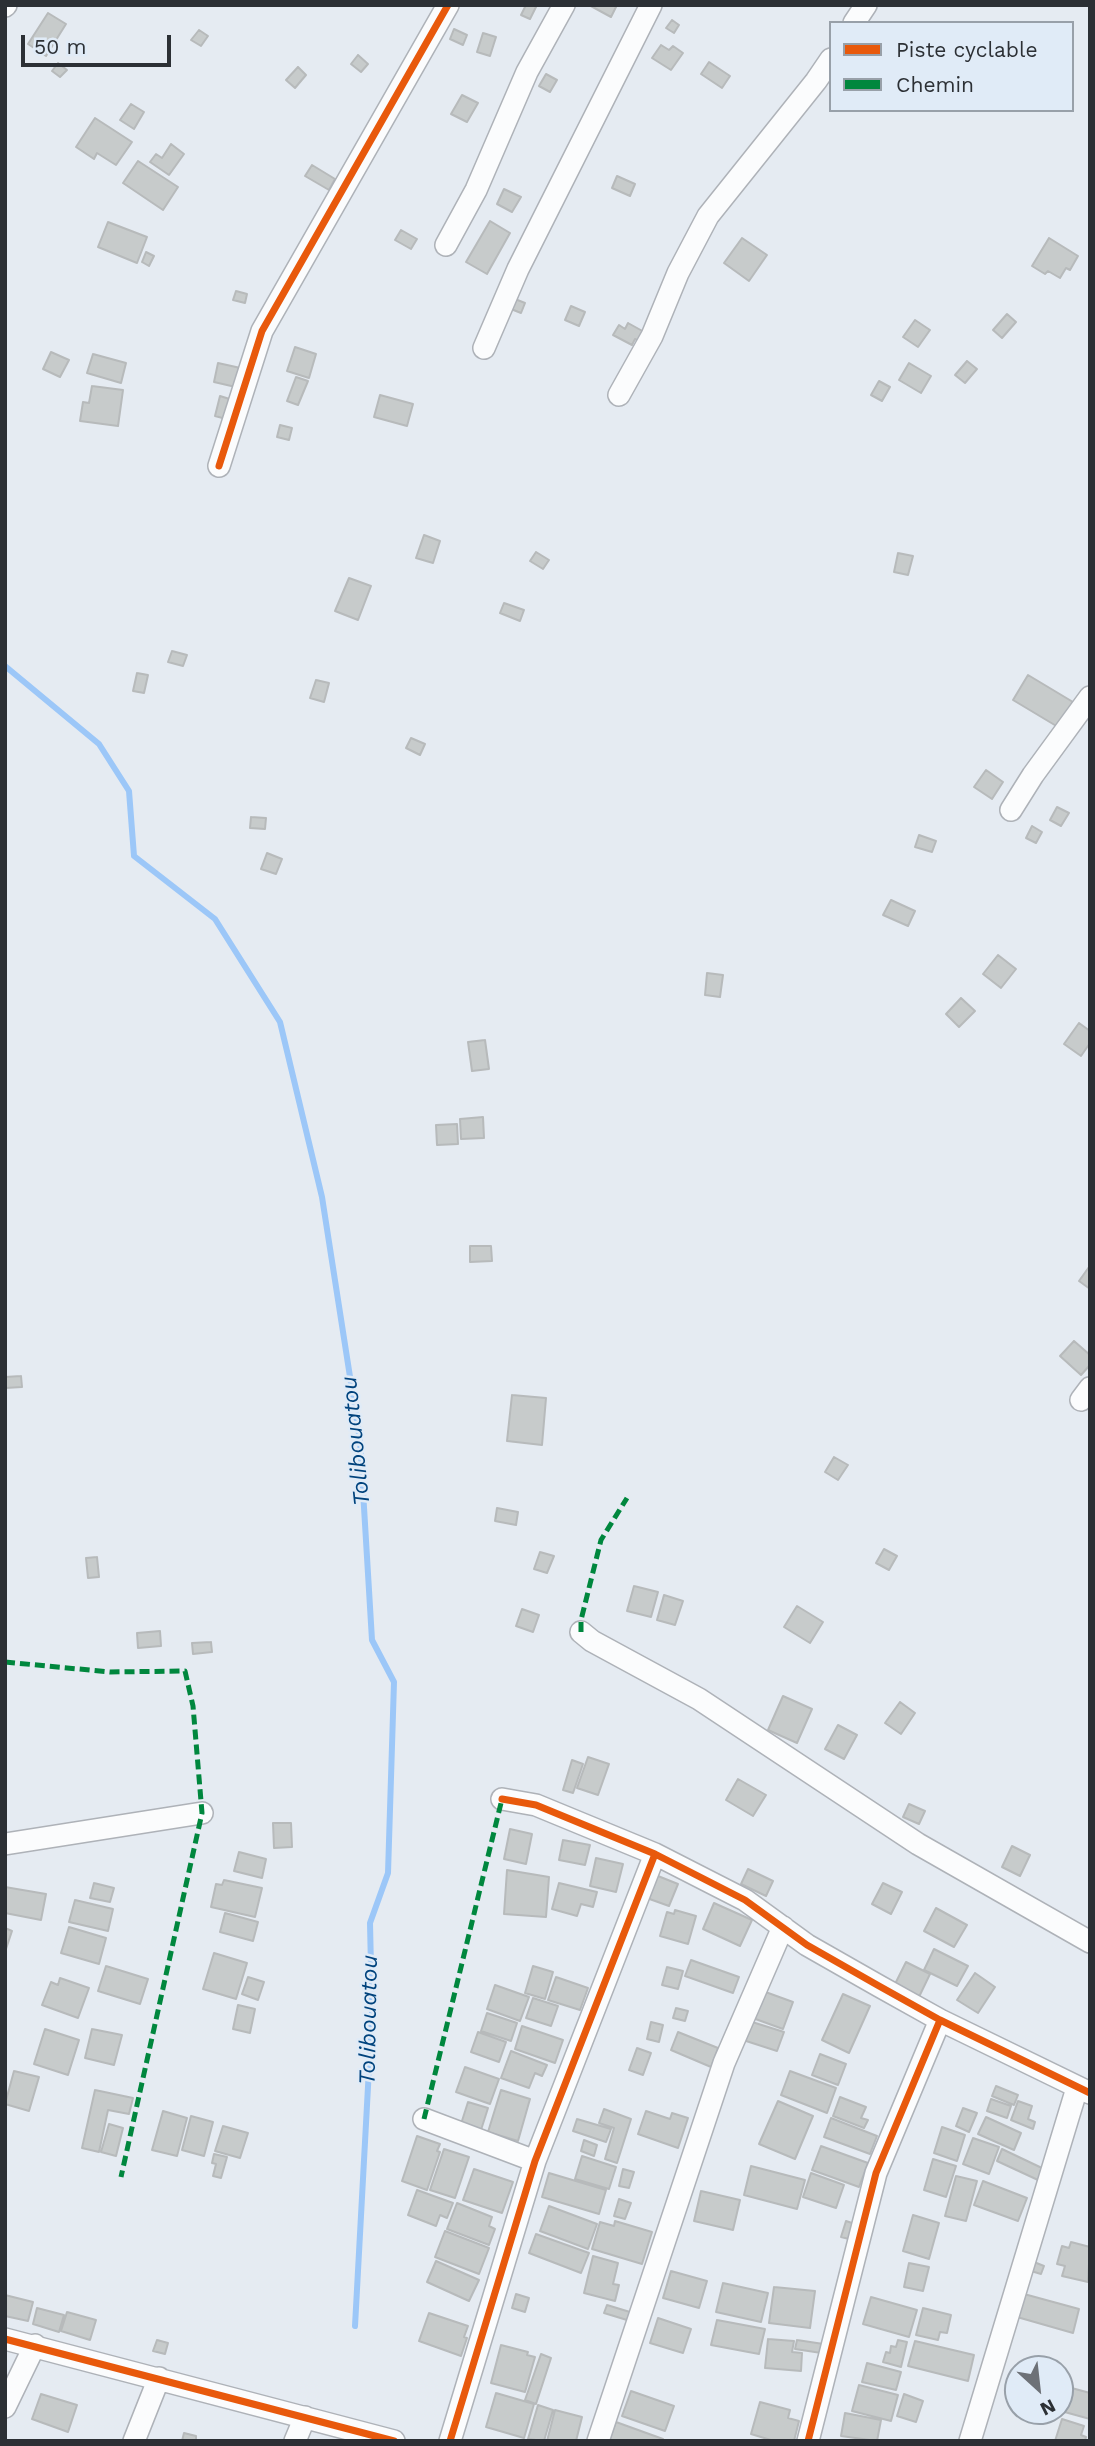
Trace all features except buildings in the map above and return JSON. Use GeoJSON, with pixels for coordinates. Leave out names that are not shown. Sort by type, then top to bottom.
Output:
{"type":"FeatureCollection","features":[{"type":"Feature","properties":{"kind":"street"},"geometry":{"type":"LineString","coordinates":[[219,466],[262,331],[448,5]]}},
{"type":"Feature","properties":{"kind":"street"},"geometry":{"type":"LineString","coordinates":[[446,245],[476,190],[527,72],[564,5]]}},
{"type":"Feature","properties":{"kind":"street"},"geometry":{"type":"LineString","coordinates":[[484,348],[517,269],[651,5]]}},
{"type":"Feature","properties":{"kind":"street"},"geometry":{"type":"LineString","coordinates":[[855,21],[866,5]]}},
{"type":"Feature","properties":{"kind":"street"},"geometry":{"type":"LineString","coordinates":[[619,395],[652,335],[678,273],[708,216],[829,62]]}},
{"type":"Feature","properties":{"kind":"street"},"geometry":{"type":"LineString","coordinates":[[1011,810],[1032,775],[1090,697]]}},
{"type":"Feature","properties":{"kind":"street"},"geometry":{"type":"LineString","coordinates":[[581,1632],[592,1641],[699,1699],[918,1844],[1090,1942]]}},
{"type":"Feature","properties":{"kind":"street"},"geometry":{"type":"LineString","coordinates":[[502,1799],[536,1805],[655,1854],[745,1900],[807,1945],[940,2020],[1083,2090],[970,2441]]}},
{"type":"Feature","properties":{"kind":"street"},"geometry":{"type":"LineString","coordinates":[[5,1844],[201,1813]]}},
{"type":"Feature","properties":{"kind":"street"},"geometry":{"type":"LineString","coordinates":[[450,2441],[535,2161],[655,1854]]}},
{"type":"Feature","properties":{"kind":"street"},"geometry":{"type":"LineString","coordinates":[[598,2441],[716,2086],[783,1927]]}},
{"type":"Feature","properties":{"kind":"street"},"geometry":{"type":"LineString","coordinates":[[808,2441],[876,2173],[940,2020]]}},
{"type":"Feature","properties":{"kind":"street"},"geometry":{"type":"LineString","coordinates":[[424,2119],[535,2161]]}},
{"type":"Feature","properties":{"kind":"street"},"geometry":{"type":"LineString","coordinates":[[5,2339],[394,2441]]}},
{"type":"Feature","properties":{"kind":"street"},"geometry":{"type":"LineString","coordinates":[[5,2407],[35,2345]]}},
{"type":"Feature","properties":{"kind":"street"},"geometry":{"type":"LineString","coordinates":[[134,2441],[159,2378]]}},
{"type":"Feature","properties":{"kind":"street"},"geometry":{"type":"LineString","coordinates":[[295,2441],[305,2417]]}},
{"type":"Feature","properties":{"kind":"waterway","name":"Tolibouatou"},"geometry":{"type":"LineString","coordinates":[[5,666],[99,744],[129,791],[134,856],[215,919],[280,1022],[322,1197],[360,1441],[372,1640],[394,1682],[388,1873],[370,1923],[372,2013],[355,2326]]}},
{"type":"Feature","properties":{"kind":"marked path"},"geometry":{"type":"LineString","coordinates":[[581,1632],[581,1620],[601,1540],[627,1498]]}},
{"type":"Feature","properties":{"kind":"marked path"},"geometry":{"type":"LineString","coordinates":[[5,1662],[110,1672],[185,1671],[193,1706],[202,1813],[121,2177]]}},
{"type":"Feature","properties":{"kind":"marked path"},"geometry":{"type":"LineString","coordinates":[[424,2119],[502,1799]]}},
{"type":"Feature","properties":{"kind":"cycle path"},"geometry":{"type":"LineString","coordinates":[[219,466],[262,331],[448,5]]}},
{"type":"Feature","properties":{"kind":"cycle path"},"geometry":{"type":"LineString","coordinates":[[502,1799],[536,1805],[655,1854],[745,1900],[807,1945],[940,2020],[1090,2093]]}},
{"type":"Feature","properties":{"kind":"cycle path"},"geometry":{"type":"LineString","coordinates":[[450,2441],[535,2161],[655,1854]]}},
{"type":"Feature","properties":{"kind":"cycle path"},"geometry":{"type":"LineString","coordinates":[[808,2441],[876,2173],[940,2020]]}},
{"type":"Feature","properties":{"kind":"cycle path"},"geometry":{"type":"LineString","coordinates":[[5,2339],[394,2441]]}}]}
